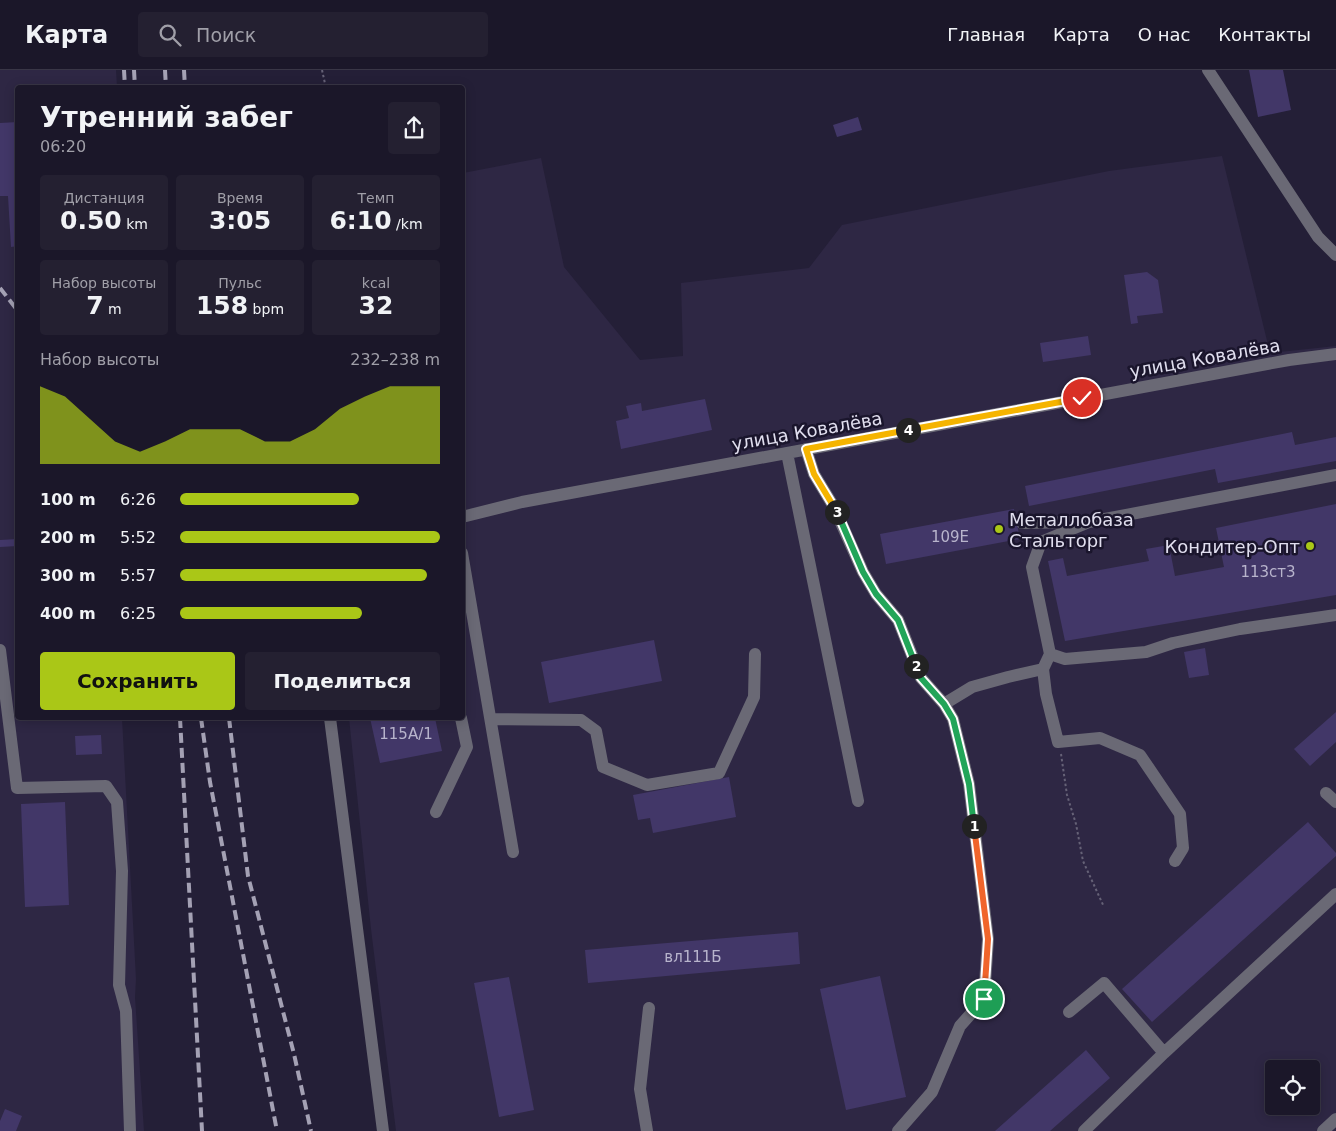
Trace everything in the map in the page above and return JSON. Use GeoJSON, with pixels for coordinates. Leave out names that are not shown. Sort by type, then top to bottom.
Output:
{"type":"FeatureCollection","features":[{"type":"Feature","properties":{"kind":"street"},"geometry":{"type":"LineString","coordinates":[[1208,70],[1318,237],[1336,256]]}},
{"type":"Feature","properties":{"kind":"street","name":"улица Ковалёва"},"geometry":{"type":"LineString","coordinates":[[465,516],[522,502],[806,449],[1288,360],[1336,354]]}},
{"type":"Feature","properties":{"kind":"street"},"geometry":{"type":"LineString","coordinates":[[806,449],[814,474],[834,507],[863,572],[876,594],[898,620],[921,678],[944,704],[953,719],[969,784],[988,939],[984,999],[960,1026],[932,1092],[898,1131]]}},
{"type":"Feature","properties":{"kind":"street"},"geometry":{"type":"LineString","coordinates":[[786,453],[858,801]]}},
{"type":"Feature","properties":{"kind":"street"},"geometry":{"type":"LineString","coordinates":[[1022,523],[1089,522],[1336,475]]}},
{"type":"Feature","properties":{"kind":"street"},"geometry":{"type":"LineString","coordinates":[[1089,522],[1041,542],[1032,567],[1050,654],[1043,669],[1046,694],[1058,742],[1100,738],[1140,755],[1180,814],[1183,848],[1175,861]]}},
{"type":"Feature","properties":{"kind":"street"},"geometry":{"type":"LineString","coordinates":[[465,570],[513,852]]}},
{"type":"Feature","properties":{"kind":"street"},"geometry":{"type":"LineString","coordinates":[[1050,654],[1065,659],[1146,652],[1174,643],[1240,629],[1336,615]]}},
{"type":"Feature","properties":{"kind":"street"},"geometry":{"type":"LineString","coordinates":[[0,650],[17,788],[106,786],[117,802],[122,871],[119,985],[126,1011],[130,1131]]}},
{"type":"Feature","properties":{"kind":"street"},"geometry":{"type":"LineString","coordinates":[[491,719],[581,720],[596,731],[603,767],[648,785],[719,773],[754,697],[755,654]]}},
{"type":"Feature","properties":{"kind":"street"},"geometry":{"type":"LineString","coordinates":[[944,704],[972,687],[1043,669]]}},
{"type":"Feature","properties":{"kind":"street"},"geometry":{"type":"LineString","coordinates":[[330,720],[383,1131]]}},
{"type":"Feature","properties":{"kind":"street"},"geometry":{"type":"LineString","coordinates":[[436,812],[467,747],[461,720]]}},
{"type":"Feature","properties":{"kind":"street"},"geometry":{"type":"LineString","coordinates":[[1326,793],[1336,802]]}},
{"type":"Feature","properties":{"kind":"street"},"geometry":{"type":"LineString","coordinates":[[1084,1131],[1164,1053],[1336,894]]}},
{"type":"Feature","properties":{"kind":"street"},"geometry":{"type":"LineString","coordinates":[[1070,1012],[1104,983],[1164,1053]]}},
{"type":"Feature","properties":{"kind":"street"},"geometry":{"type":"LineString","coordinates":[[647,1131],[640,1089],[648,1008]]}},
{"type":"Feature","properties":{"kind":"street"},"geometry":{"type":"LineString","coordinates":[[1323,1131],[1336,1119]]}},
{"type":"Feature","properties":{"kind":"path"},"geometry":{"type":"LineString","coordinates":[[322,70],[325,85]]}},
{"type":"Feature","properties":{"kind":"path"},"geometry":{"type":"LineString","coordinates":[[1058,742],[1063,762],[1067,795],[1076,824],[1083,861],[1104,907]]}},
{"type":"Feature","properties":{"kind":"shaded area"},"geometry":{"type":"Polygon","coordinates":[[[0,70],[116,70],[117,85],[15,85],[15,720],[122,720],[136,979],[135,997],[144,1131],[0,1131],[0,70]]]}},
{"type":"Feature","properties":{"kind":"shaded area"},"geometry":{"type":"Polygon","coordinates":[[[1222,156],[1270,353],[1336,346],[1336,1131],[396,1131],[371,929],[349,720],[465,720],[465,173],[541,158],[564,267],[640,360],[683,356],[681,283],[809,268],[842,225],[1109,171],[1222,156]]]}},
{"type":"Feature","properties":{"kind":"building"},"geometry":{"type":"Polygon","coordinates":[[[1249,70],[1283,70],[1291,110],[1258,117],[1249,70]]]}},
{"type":"Feature","properties":{"kind":"building"},"geometry":{"type":"Polygon","coordinates":[[[858,117],[862,130],[837,137],[833,125],[858,117]]]}},
{"type":"Feature","properties":{"kind":"building"},"geometry":{"type":"Polygon","coordinates":[[[15,122],[15,246],[11,247],[8,196],[0,196],[0,123],[15,122]]]}},
{"type":"Feature","properties":{"kind":"building"},"geometry":{"type":"Polygon","coordinates":[[[1147,272],[1158,280],[1163,313],[1137,316],[1138,323],[1131,324],[1124,275],[1147,272]]]}},
{"type":"Feature","properties":{"kind":"building"},"geometry":{"type":"Polygon","coordinates":[[[1088,336],[1091,355],[1043,362],[1040,343],[1088,336]]]}},
{"type":"Feature","properties":{"kind":"building"},"geometry":{"type":"Polygon","coordinates":[[[705,399],[712,430],[621,449],[616,421],[629,418],[626,406],[641,403],[642,411],[705,399]]]}},
{"type":"Feature","properties":{"kind":"building"},"geometry":{"type":"Polygon","coordinates":[[[1292,432],[1295,445],[1336,437],[1336,461],[1218,483],[1215,469],[1029,506],[1025,486],[1292,432]]]}},
{"type":"Feature","properties":{"kind":"building"},"geometry":{"type":"Polygon","coordinates":[[[1336,504],[1336,595],[1065,641],[1048,561],[1063,558],[1067,576],[1149,561],[1146,549],[1169,545],[1175,576],[1224,567],[1216,528],[1336,504]]]}},
{"type":"Feature","properties":{"kind":"building"},"geometry":{"type":"Polygon","coordinates":[[[1014,509],[1020,539],[886,564],[880,534],[1014,509]]]}},
{"type":"Feature","properties":{"kind":"building"},"geometry":{"type":"Polygon","coordinates":[[[15,539],[15,546],[0,547],[0,540],[15,539]]]}},
{"type":"Feature","properties":{"kind":"building"},"geometry":{"type":"Polygon","coordinates":[[[654,640],[662,681],[549,703],[541,662],[654,640]]]}},
{"type":"Feature","properties":{"kind":"building"},"geometry":{"type":"Polygon","coordinates":[[[1205,648],[1209,675],[1189,678],[1184,652],[1205,648]]]}},
{"type":"Feature","properties":{"kind":"building"},"geometry":{"type":"Polygon","coordinates":[[[1336,712],[1336,742],[1310,766],[1294,749],[1336,712]]]}},
{"type":"Feature","properties":{"kind":"building"},"geometry":{"type":"Polygon","coordinates":[[[370,720],[435,720],[442,751],[380,763],[370,720]]]}},
{"type":"Feature","properties":{"kind":"building"},"geometry":{"type":"Polygon","coordinates":[[[101,735],[102,754],[76,755],[75,736],[101,735]]]}},
{"type":"Feature","properties":{"kind":"building"},"geometry":{"type":"Polygon","coordinates":[[[729,777],[736,817],[653,833],[650,818],[638,820],[633,795],[729,777]]]}},
{"type":"Feature","properties":{"kind":"building"},"geometry":{"type":"Polygon","coordinates":[[[65,802],[69,905],[25,907],[21,804],[65,802]]]}},
{"type":"Feature","properties":{"kind":"building"},"geometry":{"type":"Polygon","coordinates":[[[1308,822],[1336,853],[1336,856],[1152,1022],[1122,989],[1308,822]]]}},
{"type":"Feature","properties":{"kind":"building"},"geometry":{"type":"Polygon","coordinates":[[[798,932],[800,964],[588,983],[585,950],[798,932]]]}},
{"type":"Feature","properties":{"kind":"building"},"geometry":{"type":"Polygon","coordinates":[[[880,976],[906,1097],[846,1110],[820,989],[880,976]]]}},
{"type":"Feature","properties":{"kind":"building"},"geometry":{"type":"Polygon","coordinates":[[[509,977],[534,1110],[499,1117],[474,983],[509,977]]]}},
{"type":"Feature","properties":{"kind":"building"},"geometry":{"type":"Polygon","coordinates":[[[1086,1050],[1110,1078],[1050,1131],[995,1131],[1086,1050]]]}},
{"type":"Feature","properties":{"kind":"building"},"geometry":{"type":"Polygon","coordinates":[[[5,1109],[22,1116],[16,1131],[0,1131],[0,1121],[5,1109]]]}},
{"type":"Feature","properties":{"kind":"railway"},"geometry":{"type":"LineString","coordinates":[[124,70],[125,85]]}},
{"type":"Feature","properties":{"kind":"railway"},"geometry":{"type":"LineString","coordinates":[[134,70],[135,85]]}},
{"type":"Feature","properties":{"kind":"railway"},"geometry":{"type":"LineString","coordinates":[[165,70],[166,85]]}},
{"type":"Feature","properties":{"kind":"railway"},"geometry":{"type":"LineString","coordinates":[[184,70],[185,85]]}},
{"type":"Feature","properties":{"kind":"railway"},"geometry":{"type":"LineString","coordinates":[[0,288],[15,307]]}},
{"type":"Feature","properties":{"kind":"railway"},"geometry":{"type":"LineString","coordinates":[[180,720],[202,1131]]}},
{"type":"Feature","properties":{"kind":"railway"},"geometry":{"type":"LineString","coordinates":[[201,720],[210,782],[277,1131]]}},
{"type":"Feature","properties":{"kind":"railway"},"geometry":{"type":"LineString","coordinates":[[229,720],[248,876],[294,1054],[311,1131]]}},
{"type":"Feature","properties":{"kind":"place","name":"Металлобаза Стальторг"},"geometry":{"type":"Point","coordinates":[999,529]}},
{"type":"Feature","properties":{"kind":"place","name":"Кондитер-Опт"},"geometry":{"type":"Point","coordinates":[1310,546]}},
{"type":"Feature","properties":{"kind":"route"},"geometry":{"type":"LineString","coordinates":[[984,999],[988,939],[969,784],[953,719],[944,704],[921,678],[898,620],[876,594],[863,572],[834,507],[814,474],[806,449],[1082,398]]}}]}
